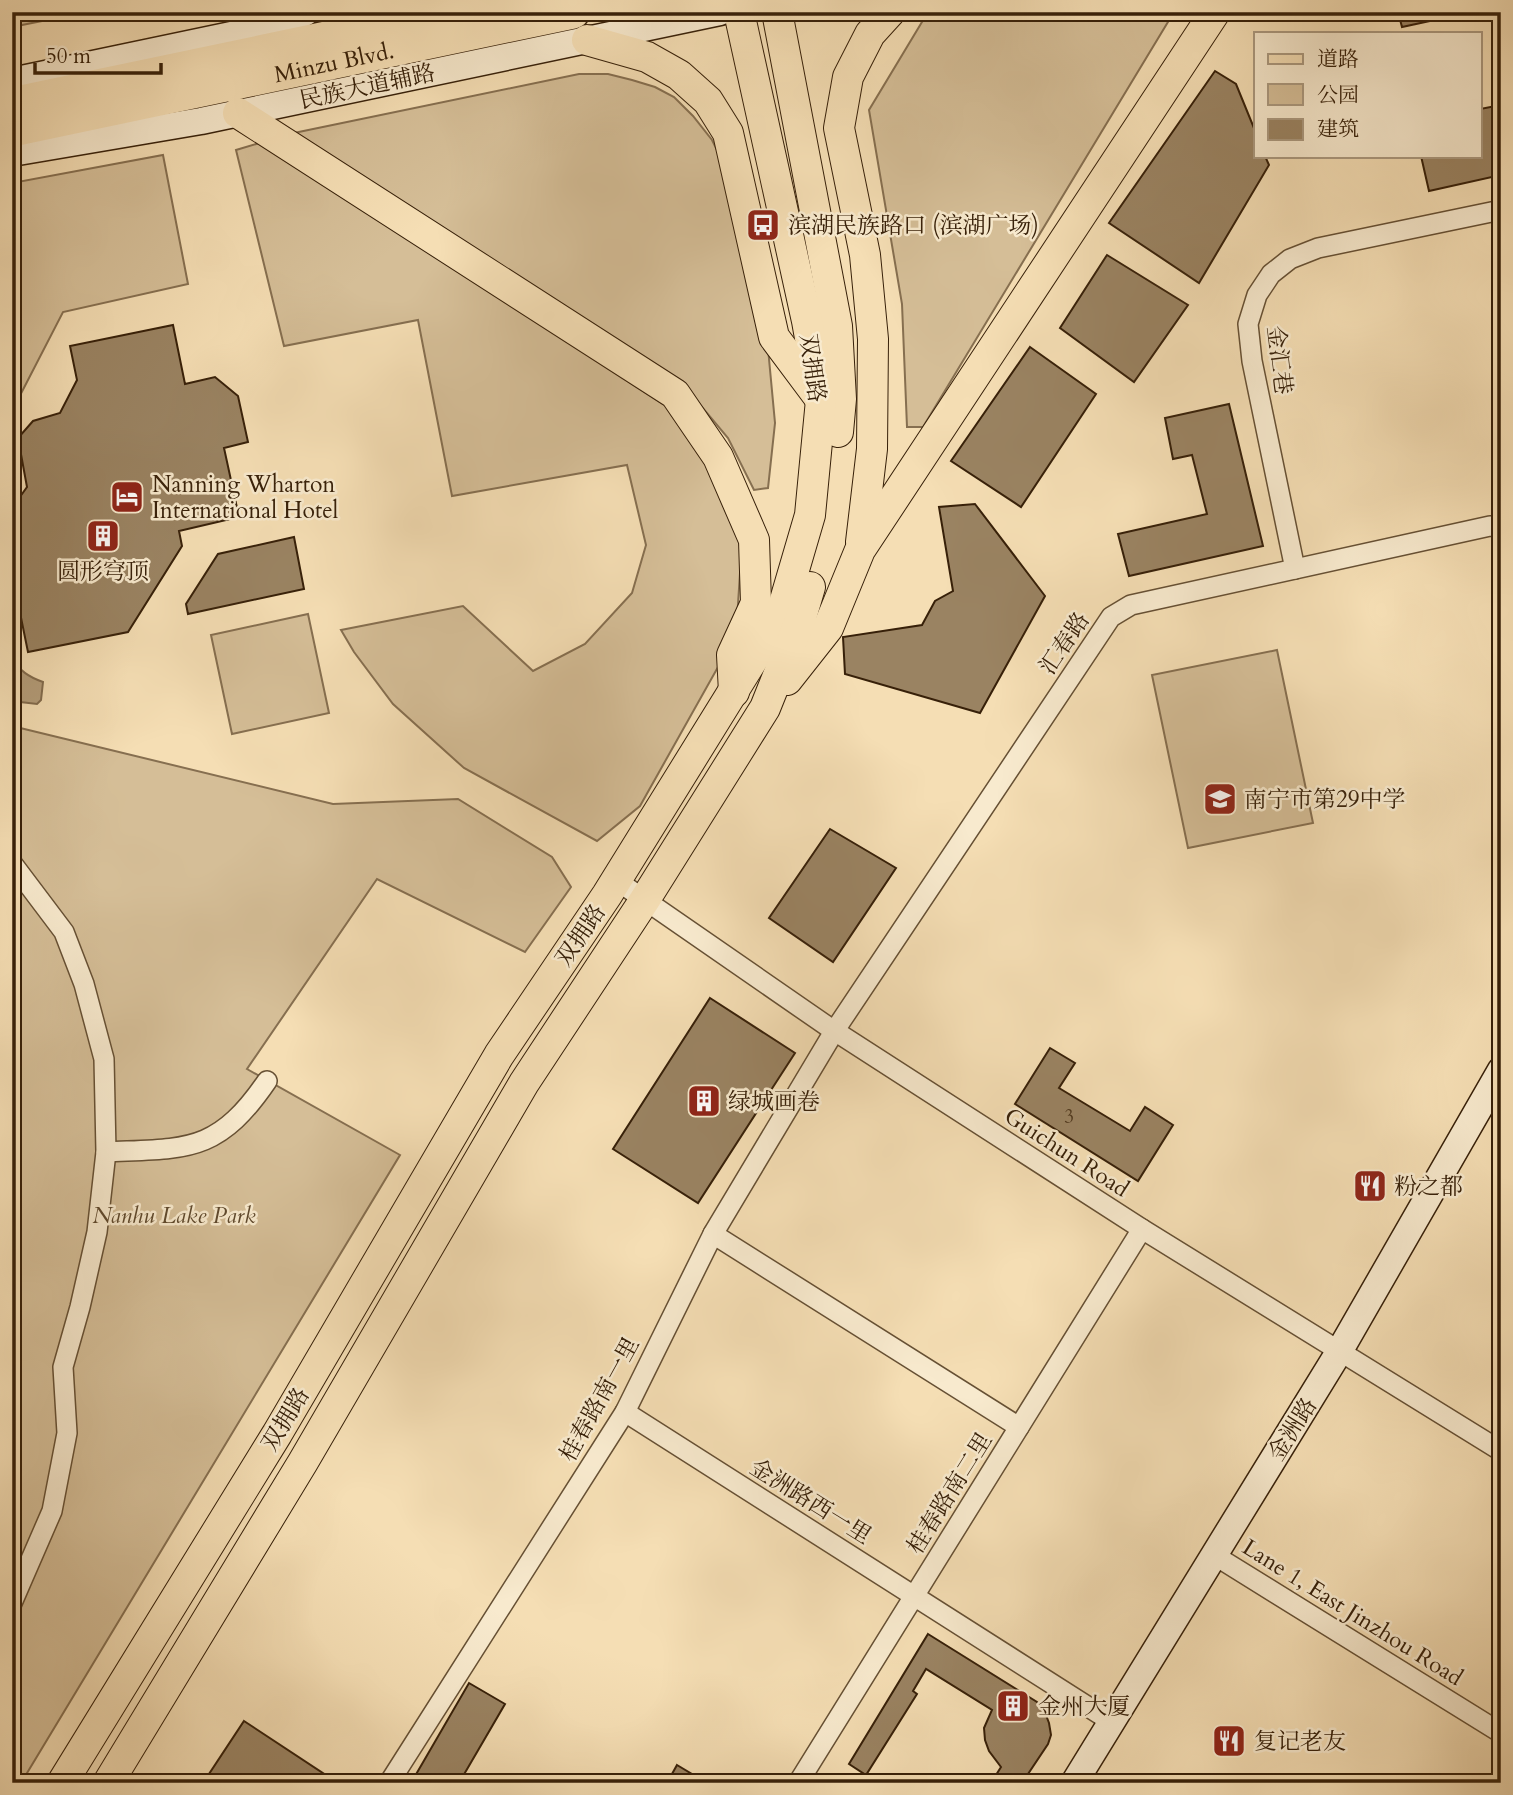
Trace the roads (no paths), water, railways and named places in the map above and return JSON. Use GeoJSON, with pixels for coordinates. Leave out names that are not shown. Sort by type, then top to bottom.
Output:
{"type":"FeatureCollection","features":[{"type":"Feature","properties":{"kind":"highway","name":"Minzu Blvd."},"geometry":{"type":"LineString","coordinates":[[12,104],[450,12]]}},
{"type":"Feature","properties":{"kind":"highway","name":"Minzu Blvd."},"geometry":{"type":"LineString","coordinates":[[12,130],[580,26]]}},
{"type":"Feature","properties":{"kind":"main road","name":"双拥路"},"geometry":{"type":"LineString","coordinates":[[62,1783],[277,1434],[499,1055],[616,880],[781,614],[810,515],[821,400],[807,321],[739,12]]}},
{"type":"Feature","properties":{"kind":"main road","name":"双拥路"},"geometry":{"type":"LineString","coordinates":[[108,1783],[303,1462],[524,1083],[644,901],[765,708],[800,621],[829,519],[841,399],[837,326],[777,12]]}},
{"type":"Feature","properties":{"kind":"main road"},"geometry":{"type":"LineString","coordinates":[[860,550],[872,449],[873,339],[865,255],[839,128],[848,77],[870,34],[890,12]]}},
{"type":"Feature","properties":{"kind":"main road"},"geometry":{"type":"LineString","coordinates":[[765,708],[828,628],[860,550],[1215,12]]}},
{"type":"Feature","properties":{"kind":"main road"},"geometry":{"type":"LineString","coordinates":[[580,26],[647,57],[678,75],[708,101],[728,133],[774,337],[821,400]]}},
{"type":"Feature","properties":{"kind":"main road"},"geometry":{"type":"LineString","coordinates":[[239,113],[675,394],[718,457],[754,540],[756,603],[732,655],[734,692]]}},
{"type":"Feature","properties":{"kind":"street"},"geometry":{"type":"LineString","coordinates":[[12,81],[284,24],[306,12]]}},
{"type":"Feature","properties":{"kind":"street","name":"民族大道辅路"},"geometry":{"type":"LineString","coordinates":[[12,153],[239,113],[580,26],[720,12]]}},
{"type":"Feature","properties":{"kind":"street","name":"金汇巷"},"geometry":{"type":"LineString","coordinates":[[1295,569],[1252,361],[1248,324],[1257,295],[1271,274],[1290,259],[1318,248],[1501,210]]}},
{"type":"Feature","properties":{"kind":"street","name":"汇春路"},"geometry":{"type":"LineString","coordinates":[[835,1030],[1111,617],[1131,605],[1490,526],[1501,527]]}},
{"type":"Feature","properties":{"kind":"street"},"geometry":{"type":"LineString","coordinates":[[12,863],[64,932],[84,984],[104,1059],[106,1152],[97,1232],[63,1367],[67,1433],[52,1511],[12,1603]]}},
{"type":"Feature","properties":{"kind":"street","name":"Guichun Road"},"geometry":{"type":"LineString","coordinates":[[616,880],[835,1030],[1142,1229],[1501,1451]]}},
{"type":"Feature","properties":{"kind":"street","name":"桂春路南一里"},"geometry":{"type":"LineString","coordinates":[[389,1783],[625,1412],[713,1234],[835,1030]]}},
{"type":"Feature","properties":{"kind":"street","name":"金洲路"},"geometry":{"type":"LineString","coordinates":[[1074,1783],[1339,1352],[1501,1070]]}},
{"type":"Feature","properties":{"kind":"street"},"geometry":{"type":"LineString","coordinates":[[106,1152],[169,1150],[202,1142],[233,1123],[251,1105],[267,1081]]}},
{"type":"Feature","properties":{"kind":"street","name":"桂春路南二里"},"geometry":{"type":"LineString","coordinates":[[798,1783],[1142,1229]]}},
{"type":"Feature","properties":{"kind":"street"},"geometry":{"type":"LineString","coordinates":[[713,1234],[1019,1427]]}},
{"type":"Feature","properties":{"kind":"street","name":"金洲路西一里"},"geometry":{"type":"LineString","coordinates":[[625,1412],[1112,1722]]}},
{"type":"Feature","properties":{"kind":"street","name":"Lane 1, East Jinzhou Road"},"geometry":{"type":"LineString","coordinates":[[1214,1555],[1501,1733]]}},
{"type":"Feature","properties":{"kind":"place","name":"滨湖民族路口 (滨湖广场)"},"geometry":{"type":"Point","coordinates":[763,225]}},
{"type":"Feature","properties":{"kind":"place","name":"Nanning Wharton International Hotel"},"geometry":{"type":"Point","coordinates":[127,497]}},
{"type":"Feature","properties":{"kind":"place","name":"圆形穹顶"},"geometry":{"type":"Point","coordinates":[103,536]}},
{"type":"Feature","properties":{"kind":"place","name":"南宁市第29中学"},"geometry":{"type":"Point","coordinates":[1220,799]}},
{"type":"Feature","properties":{"kind":"place","name":"绿城画卷"},"geometry":{"type":"Point","coordinates":[704,1101]}},
{"type":"Feature","properties":{"kind":"place","name":"粉之都"},"geometry":{"type":"Point","coordinates":[1370,1186]}},
{"type":"Feature","properties":{"kind":"place","name":"金州大厦"},"geometry":{"type":"Point","coordinates":[1013,1706]}},
{"type":"Feature","properties":{"kind":"place","name":"复记老友"},"geometry":{"type":"Point","coordinates":[1229,1741]}},
{"type":"Feature","properties":{"kind":"park label","name":"Nanhu Lake Park"},"geometry":{"type":"Point","coordinates":[174,1215]}}]}
